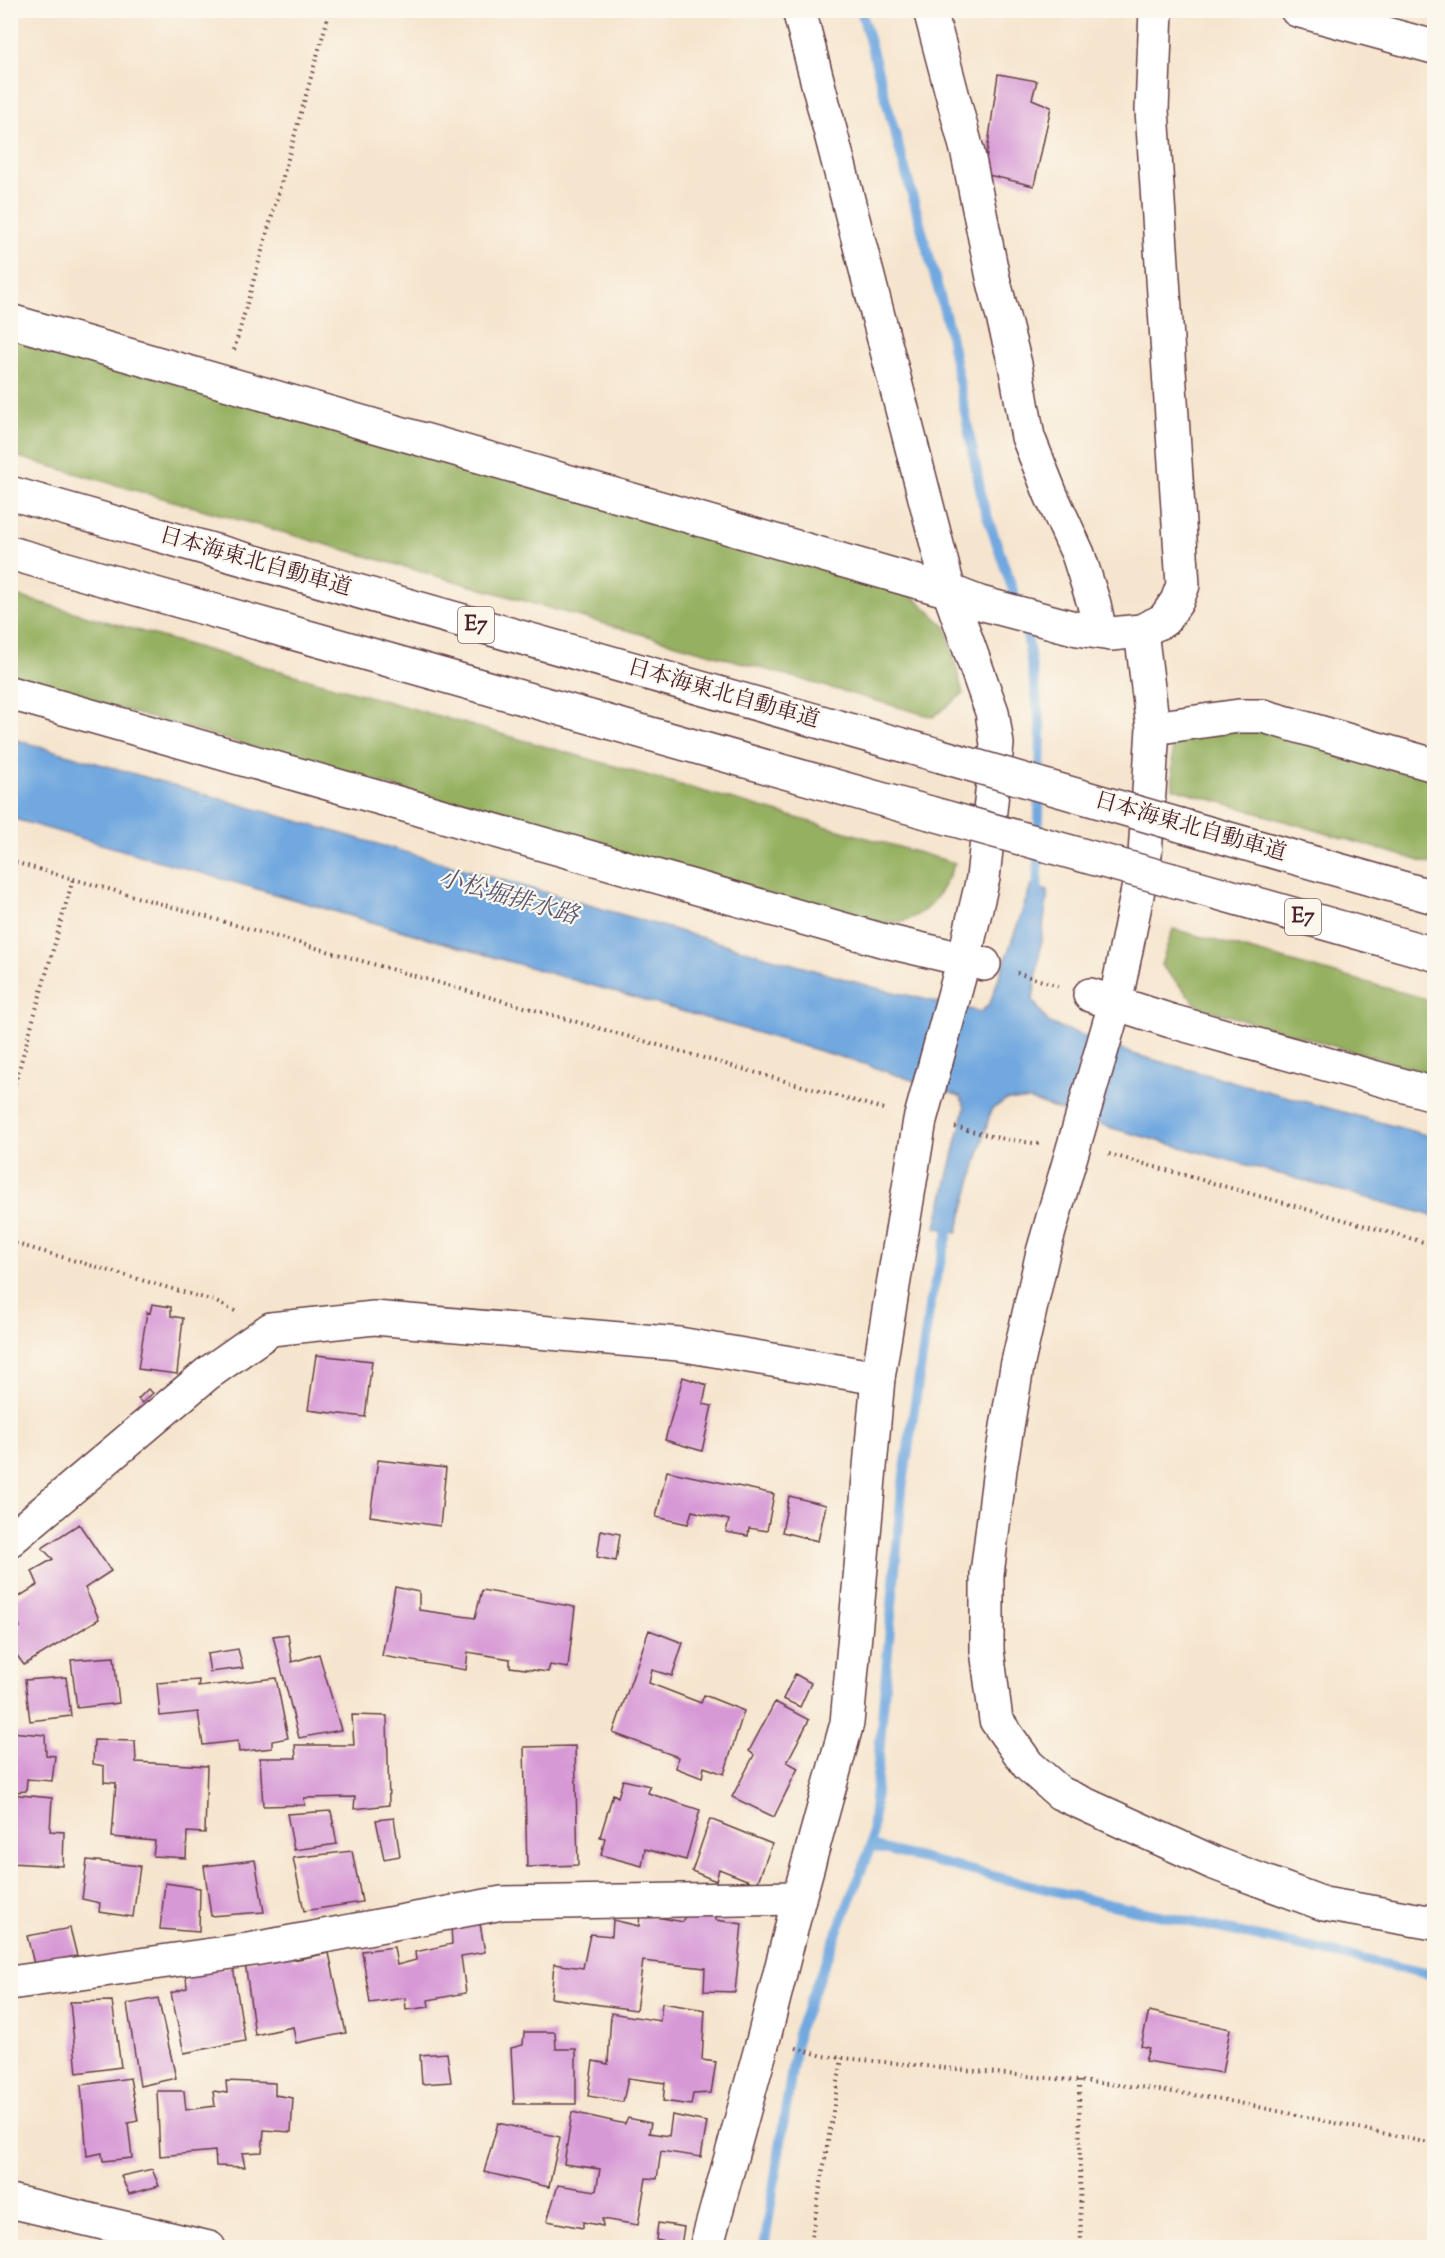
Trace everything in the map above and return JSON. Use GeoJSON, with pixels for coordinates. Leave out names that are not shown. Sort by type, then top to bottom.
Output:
{"type":"FeatureCollection","features":[{"type":"Feature","properties":{"kind":"main road"},"geometry":{"type":"LineString","coordinates":[[706,2247],[847,1723],[878,1378],[932,1114],[968,970],[983,878],[997,744],[992,712],[949,591],[799,10]]}},
{"type":"Feature","properties":{"kind":"main road"},"geometry":{"type":"LineString","coordinates":[[930,10],[968,154],[993,278],[1015,364],[1028,437],[1078,554],[1094,604],[1089,631]]}},
{"type":"Feature","properties":{"kind":"main road"},"geometry":{"type":"LineString","coordinates":[[10,321],[949,591],[980,603],[1089,631],[1111,634],[1141,631],[1164,620],[1177,601],[1183,585],[1152,110],[1156,10]]}},
{"type":"Feature","properties":{"kind":"main road"},"geometry":{"type":"LineString","coordinates":[[1297,10],[1434,47]]}},
{"type":"Feature","properties":{"kind":"main road","name":"日本海東北自動車道"},"geometry":{"type":"LineString","coordinates":[[10,494],[1434,897]]}},
{"type":"Feature","properties":{"kind":"main road","name":"E7"},"geometry":{"type":"LineString","coordinates":[[10,553],[1434,954]]}},
{"type":"Feature","properties":{"kind":"main road"},"geometry":{"type":"LineString","coordinates":[[1141,631],[1153,728],[1145,855],[1105,1009],[1075,1141],[1043,1252],[1017,1367],[1000,1469],[987,1574],[987,1650],[996,1720],[1028,1765],[1060,1792],[1214,1863],[1324,1904],[1434,1923]]}},
{"type":"Feature","properties":{"kind":"main road"},"geometry":{"type":"LineString","coordinates":[[10,693],[881,940],[968,970]]}},
{"type":"Feature","properties":{"kind":"main road"},"geometry":{"type":"LineString","coordinates":[[1153,728],[1239,716],[1263,716],[1434,765]]}},
{"type":"Feature","properties":{"kind":"main road"},"geometry":{"type":"LineString","coordinates":[[1105,1009],[1434,1094]]}},
{"type":"Feature","properties":{"kind":"main road"},"geometry":{"type":"LineString","coordinates":[[10,1540],[207,1374],[271,1329],[374,1318],[679,1344],[878,1378]]}},
{"type":"Feature","properties":{"kind":"main road"},"geometry":{"type":"LineString","coordinates":[[10,1983],[254,1949],[502,1903],[799,1898]]}},
{"type":"Feature","properties":{"kind":"main road"},"geometry":{"type":"LineString","coordinates":[[10,2201],[209,2247]]}},
{"type":"Feature","properties":{"kind":"path"},"geometry":{"type":"LineString","coordinates":[[225,382],[330,10]]}},
{"type":"Feature","properties":{"kind":"path"},"geometry":{"type":"LineString","coordinates":[[10,861],[932,1114],[999,1138]]}},
{"type":"Feature","properties":{"kind":"path"},"geometry":{"type":"LineString","coordinates":[[10,1101],[73,879]]}},
{"type":"Feature","properties":{"kind":"path"},"geometry":{"type":"LineString","coordinates":[[968,970],[1105,1009]]}},
{"type":"Feature","properties":{"kind":"path"},"geometry":{"type":"LineString","coordinates":[[1075,1141],[1109,1154],[1434,1245]]}},
{"type":"Feature","properties":{"kind":"path"},"geometry":{"type":"LineString","coordinates":[[10,1242],[214,1301],[271,1329]]}},
{"type":"Feature","properties":{"kind":"path"},"geometry":{"type":"LineString","coordinates":[[824,2056],[1139,2087],[1221,2099],[1434,2144]]}},
{"type":"Feature","properties":{"kind":"path"},"geometry":{"type":"LineString","coordinates":[[810,2247],[842,2058]]}},
{"type":"Feature","properties":{"kind":"path"},"geometry":{"type":"LineString","coordinates":[[1079,2081],[1082,2247]]}},
{"type":"Feature","properties":{"kind":"green space"},"geometry":{"type":"Polygon","coordinates":[[[10,336],[906,590],[946,627],[963,694],[933,717],[11,455],[10,336]]]}},
{"type":"Feature","properties":{"kind":"green space"},"geometry":{"type":"Polygon","coordinates":[[[10,594],[955,863],[940,892],[920,914],[895,923],[862,921],[11,678],[10,594]]]}},
{"type":"Feature","properties":{"kind":"green space"},"geometry":{"type":"Polygon","coordinates":[[[1246,717],[1434,764],[1434,865],[1173,788],[1172,738],[1246,717]]]}},
{"type":"Feature","properties":{"kind":"green space"},"geometry":{"type":"Polygon","coordinates":[[[1173,929],[1434,1001],[1434,1075],[1199,1007],[1161,965],[1173,929]]]}},
{"type":"Feature","properties":{"kind":"water","name":"小松堀排水路"},"geometry":{"type":"Polygon","coordinates":[[[10,738],[876,988],[981,1012],[990,1003],[1031,886],[1048,891],[1033,1001],[1049,1023],[1136,1055],[1434,1137],[1434,1216],[1115,1129],[1030,1100],[1006,1100],[991,1110],[957,1233],[936,1227],[965,1107],[960,1096],[858,1062],[11,818],[10,738]]]}},
{"type":"Feature","properties":{"kind":"building"},"geometry":{"type":"Polygon","coordinates":[[[998,74],[1037,81],[1032,99],[1051,107],[1034,186],[984,174],[998,74]]]}},
{"type":"Feature","properties":{"kind":"building"},"geometry":{"type":"Polygon","coordinates":[[[152,1304],[171,1307],[171,1316],[183,1318],[177,1374],[138,1369],[147,1312],[150,1313],[152,1304]]]}},
{"type":"Feature","properties":{"kind":"building"},"geometry":{"type":"Polygon","coordinates":[[[316,1355],[372,1361],[365,1417],[308,1410],[316,1355]]]}},
{"type":"Feature","properties":{"kind":"building"},"geometry":{"type":"Polygon","coordinates":[[[683,1377],[707,1385],[703,1404],[712,1406],[702,1451],[665,1440],[683,1377]]]}},
{"type":"Feature","properties":{"kind":"building"},"geometry":{"type":"Polygon","coordinates":[[[148,1389],[153,1393],[142,1403],[138,1399],[148,1389]]]}},
{"type":"Feature","properties":{"kind":"building"},"geometry":{"type":"Polygon","coordinates":[[[378,1460],[446,1468],[440,1526],[370,1516],[378,1460]]]}},
{"type":"Feature","properties":{"kind":"building"},"geometry":{"type":"Polygon","coordinates":[[[667,1471],[774,1494],[767,1531],[749,1528],[748,1536],[726,1532],[729,1520],[692,1511],[688,1524],[656,1517],[667,1471]]]}},
{"type":"Feature","properties":{"kind":"building"},"geometry":{"type":"Polygon","coordinates":[[[789,1496],[826,1505],[818,1541],[782,1532],[789,1496]]]}},
{"type":"Feature","properties":{"kind":"building"},"geometry":{"type":"Polygon","coordinates":[[[79,1524],[111,1571],[85,1588],[99,1619],[24,1665],[10,1646],[10,1631],[20,1627],[10,1602],[38,1585],[32,1571],[53,1559],[42,1548],[79,1524]]]}},
{"type":"Feature","properties":{"kind":"building"},"geometry":{"type":"Polygon","coordinates":[[[601,1530],[620,1534],[616,1561],[597,1557],[601,1530]]]}},
{"type":"Feature","properties":{"kind":"building"},"geometry":{"type":"Polygon","coordinates":[[[395,1587],[419,1592],[419,1610],[475,1618],[482,1590],[575,1607],[568,1668],[550,1665],[548,1672],[510,1667],[510,1659],[468,1652],[466,1670],[382,1656],[395,1587]]]}},
{"type":"Feature","properties":{"kind":"building"},"geometry":{"type":"Polygon","coordinates":[[[649,1630],[683,1643],[672,1676],[652,1670],[649,1683],[701,1703],[704,1695],[744,1711],[724,1774],[704,1767],[702,1778],[676,1768],[678,1757],[613,1733],[649,1630]]]}},
{"type":"Feature","properties":{"kind":"building"},"geometry":{"type":"Polygon","coordinates":[[[288,1634],[292,1662],[319,1654],[341,1730],[299,1738],[273,1636],[288,1634]]]}},
{"type":"Feature","properties":{"kind":"building"},"geometry":{"type":"Polygon","coordinates":[[[238,1649],[243,1668],[210,1672],[207,1654],[238,1649]]]}},
{"type":"Feature","properties":{"kind":"building"},"geometry":{"type":"Polygon","coordinates":[[[114,1657],[119,1703],[77,1708],[71,1660],[114,1657]]]}},
{"type":"Feature","properties":{"kind":"building"},"geometry":{"type":"Polygon","coordinates":[[[795,1674],[811,1683],[800,1707],[783,1699],[795,1674]]]}},
{"type":"Feature","properties":{"kind":"building"},"geometry":{"type":"Polygon","coordinates":[[[66,1677],[71,1716],[30,1721],[25,1680],[66,1677]]]}},
{"type":"Feature","properties":{"kind":"building"},"geometry":{"type":"Polygon","coordinates":[[[276,1678],[288,1738],[272,1741],[272,1748],[239,1752],[238,1741],[203,1745],[198,1712],[160,1716],[157,1683],[199,1680],[198,1687],[276,1678]]]}},
{"type":"Feature","properties":{"kind":"building"},"geometry":{"type":"Polygon","coordinates":[[[775,1702],[809,1720],[787,1762],[798,1768],[774,1817],[732,1797],[754,1755],[749,1751],[775,1702]]]}},
{"type":"Feature","properties":{"kind":"building"},"geometry":{"type":"Polygon","coordinates":[[[352,1715],[387,1716],[389,1805],[354,1809],[355,1797],[304,1798],[305,1805],[263,1806],[260,1758],[296,1758],[295,1745],[354,1745],[352,1715]]]}},
{"type":"Feature","properties":{"kind":"building"},"geometry":{"type":"Polygon","coordinates":[[[10,1732],[45,1735],[46,1755],[55,1756],[52,1781],[27,1779],[26,1791],[15,1792],[15,1777],[10,1777],[10,1732]]]}},
{"type":"Feature","properties":{"kind":"building"},"geometry":{"type":"Polygon","coordinates":[[[94,1740],[135,1741],[136,1762],[207,1766],[205,1833],[187,1832],[186,1858],[153,1856],[155,1841],[112,1837],[116,1783],[104,1782],[104,1766],[93,1764],[94,1740]]]}},
{"type":"Feature","properties":{"kind":"building"},"geometry":{"type":"Polygon","coordinates":[[[575,1746],[578,1865],[527,1867],[524,1747],[575,1746]]]}},
{"type":"Feature","properties":{"kind":"building"},"geometry":{"type":"Polygon","coordinates":[[[623,1780],[650,1786],[648,1793],[700,1810],[686,1860],[645,1849],[642,1866],[601,1855],[605,1838],[600,1837],[613,1794],[618,1797],[623,1780]]]}},
{"type":"Feature","properties":{"kind":"building"},"geometry":{"type":"Polygon","coordinates":[[[10,1794],[52,1798],[50,1831],[64,1832],[63,1866],[10,1863],[10,1794]]]}},
{"type":"Feature","properties":{"kind":"building"},"geometry":{"type":"Polygon","coordinates":[[[331,1811],[337,1844],[294,1850],[287,1814],[331,1811]]]}},
{"type":"Feature","properties":{"kind":"building"},"geometry":{"type":"Polygon","coordinates":[[[394,1818],[400,1856],[384,1859],[376,1820],[394,1818]]]}},
{"type":"Feature","properties":{"kind":"building"},"geometry":{"type":"Polygon","coordinates":[[[710,1819],[772,1844],[757,1884],[719,1869],[716,1881],[692,1871],[710,1819]]]}},
{"type":"Feature","properties":{"kind":"building"},"geometry":{"type":"Polygon","coordinates":[[[352,1851],[362,1902],[304,1911],[293,1858],[352,1851]]]}},
{"type":"Feature","properties":{"kind":"building"},"geometry":{"type":"Polygon","coordinates":[[[87,1860],[140,1866],[133,1917],[99,1912],[100,1903],[82,1899],[87,1860]]]}},
{"type":"Feature","properties":{"kind":"building"},"geometry":{"type":"Polygon","coordinates":[[[255,1860],[264,1912],[211,1916],[204,1866],[255,1860]]]}},
{"type":"Feature","properties":{"kind":"building"},"geometry":{"type":"Polygon","coordinates":[[[165,1883],[200,1888],[199,1932],[160,1929],[165,1883]]]}},
{"type":"Feature","properties":{"kind":"building"},"geometry":{"type":"Polygon","coordinates":[[[687,1910],[716,1913],[716,1920],[742,1924],[735,1992],[704,1991],[705,1968],[643,1961],[636,2010],[551,1998],[554,1964],[583,1968],[590,1934],[612,1936],[613,1920],[639,1926],[640,1914],[683,1922],[687,1910]]]}},
{"type":"Feature","properties":{"kind":"building"},"geometry":{"type":"Polygon","coordinates":[[[480,1924],[485,1952],[461,1956],[466,1993],[428,2000],[429,2007],[406,2010],[405,1998],[370,2003],[362,1951],[394,1947],[397,1965],[416,1960],[415,1952],[452,1944],[451,1926],[480,1924]]]}},
{"type":"Feature","properties":{"kind":"building"},"geometry":{"type":"Polygon","coordinates":[[[70,1928],[77,1956],[34,1964],[27,1936],[70,1928]]]}},
{"type":"Feature","properties":{"kind":"building"},"geometry":{"type":"Polygon","coordinates":[[[292,1952],[293,1960],[329,1953],[346,2033],[296,2043],[293,2027],[255,2035],[245,1962],[292,1952]]]}},
{"type":"Feature","properties":{"kind":"building"},"geometry":{"type":"Polygon","coordinates":[[[233,1966],[245,2041],[184,2053],[171,1993],[187,1988],[186,1975],[233,1966]]]}},
{"type":"Feature","properties":{"kind":"building"},"geometry":{"type":"Polygon","coordinates":[[[158,1998],[176,2078],[140,2086],[127,2004],[158,1998]]]}},
{"type":"Feature","properties":{"kind":"building"},"geometry":{"type":"Polygon","coordinates":[[[112,2001],[121,2067],[77,2073],[70,2002],[112,2001]]]}},
{"type":"Feature","properties":{"kind":"building"},"geometry":{"type":"Polygon","coordinates":[[[662,2003],[705,2010],[702,2060],[716,2062],[711,2093],[693,2094],[691,2105],[663,2101],[665,2083],[628,2078],[623,2102],[588,2096],[593,2061],[608,2064],[611,2013],[660,2021],[662,2003]]]}},
{"type":"Feature","properties":{"kind":"building"},"geometry":{"type":"Polygon","coordinates":[[[1149,2011],[1230,2029],[1222,2073],[1145,2061],[1149,2048],[1141,2046],[1149,2011]]]}},
{"type":"Feature","properties":{"kind":"building"},"geometry":{"type":"Polygon","coordinates":[[[524,2032],[555,2032],[556,2049],[576,2049],[576,2104],[514,2104],[511,2048],[523,2045],[524,2032]]]}},
{"type":"Feature","properties":{"kind":"building"},"geometry":{"type":"Polygon","coordinates":[[[447,2053],[451,2082],[422,2084],[420,2055],[447,2053]]]}},
{"type":"Feature","properties":{"kind":"building"},"geometry":{"type":"Polygon","coordinates":[[[130,2078],[138,2121],[128,2123],[132,2158],[103,2161],[102,2153],[87,2156],[81,2085],[130,2078]]]}},
{"type":"Feature","properties":{"kind":"building"},"geometry":{"type":"Polygon","coordinates":[[[226,2081],[275,2083],[275,2095],[293,2098],[291,2132],[264,2130],[262,2152],[242,2153],[245,2167],[216,2166],[215,2151],[160,2156],[157,2091],[184,2091],[186,2110],[215,2106],[213,2091],[227,2093],[226,2081]]]}},
{"type":"Feature","properties":{"kind":"building"},"geometry":{"type":"Polygon","coordinates":[[[572,2112],[625,2124],[628,2118],[651,2123],[649,2133],[669,2136],[672,2115],[707,2122],[701,2157],[661,2151],[657,2179],[646,2178],[638,2225],[602,2219],[603,2226],[583,2222],[583,2228],[547,2221],[558,2185],[596,2191],[600,2169],[564,2164],[572,2112]]]}},
{"type":"Feature","properties":{"kind":"building"},"geometry":{"type":"Polygon","coordinates":[[[498,2123],[560,2137],[549,2187],[484,2172],[498,2123]]]}},
{"type":"Feature","properties":{"kind":"building"},"geometry":{"type":"Polygon","coordinates":[[[152,2169],[159,2186],[129,2194],[121,2176],[152,2169]]]}},
{"type":"Feature","properties":{"kind":"building"},"geometry":{"type":"Polygon","coordinates":[[[658,2223],[684,2227],[681,2245],[656,2240],[658,2223]]]}},
{"type":"Feature","properties":{"kind":"waterway"},"geometry":{"type":"LineString","coordinates":[[861,10],[948,325],[983,504],[1026,628],[1041,729],[1037,902]]}},
{"type":"Feature","properties":{"kind":"waterway"},"geometry":{"type":"LineString","coordinates":[[764,2248],[798,2031],[871,1846],[902,1489],[931,1298],[952,1218]]}},
{"type":"Feature","properties":{"kind":"waterway"},"geometry":{"type":"LineString","coordinates":[[871,1846],[1103,1903],[1434,1975]]}}]}
